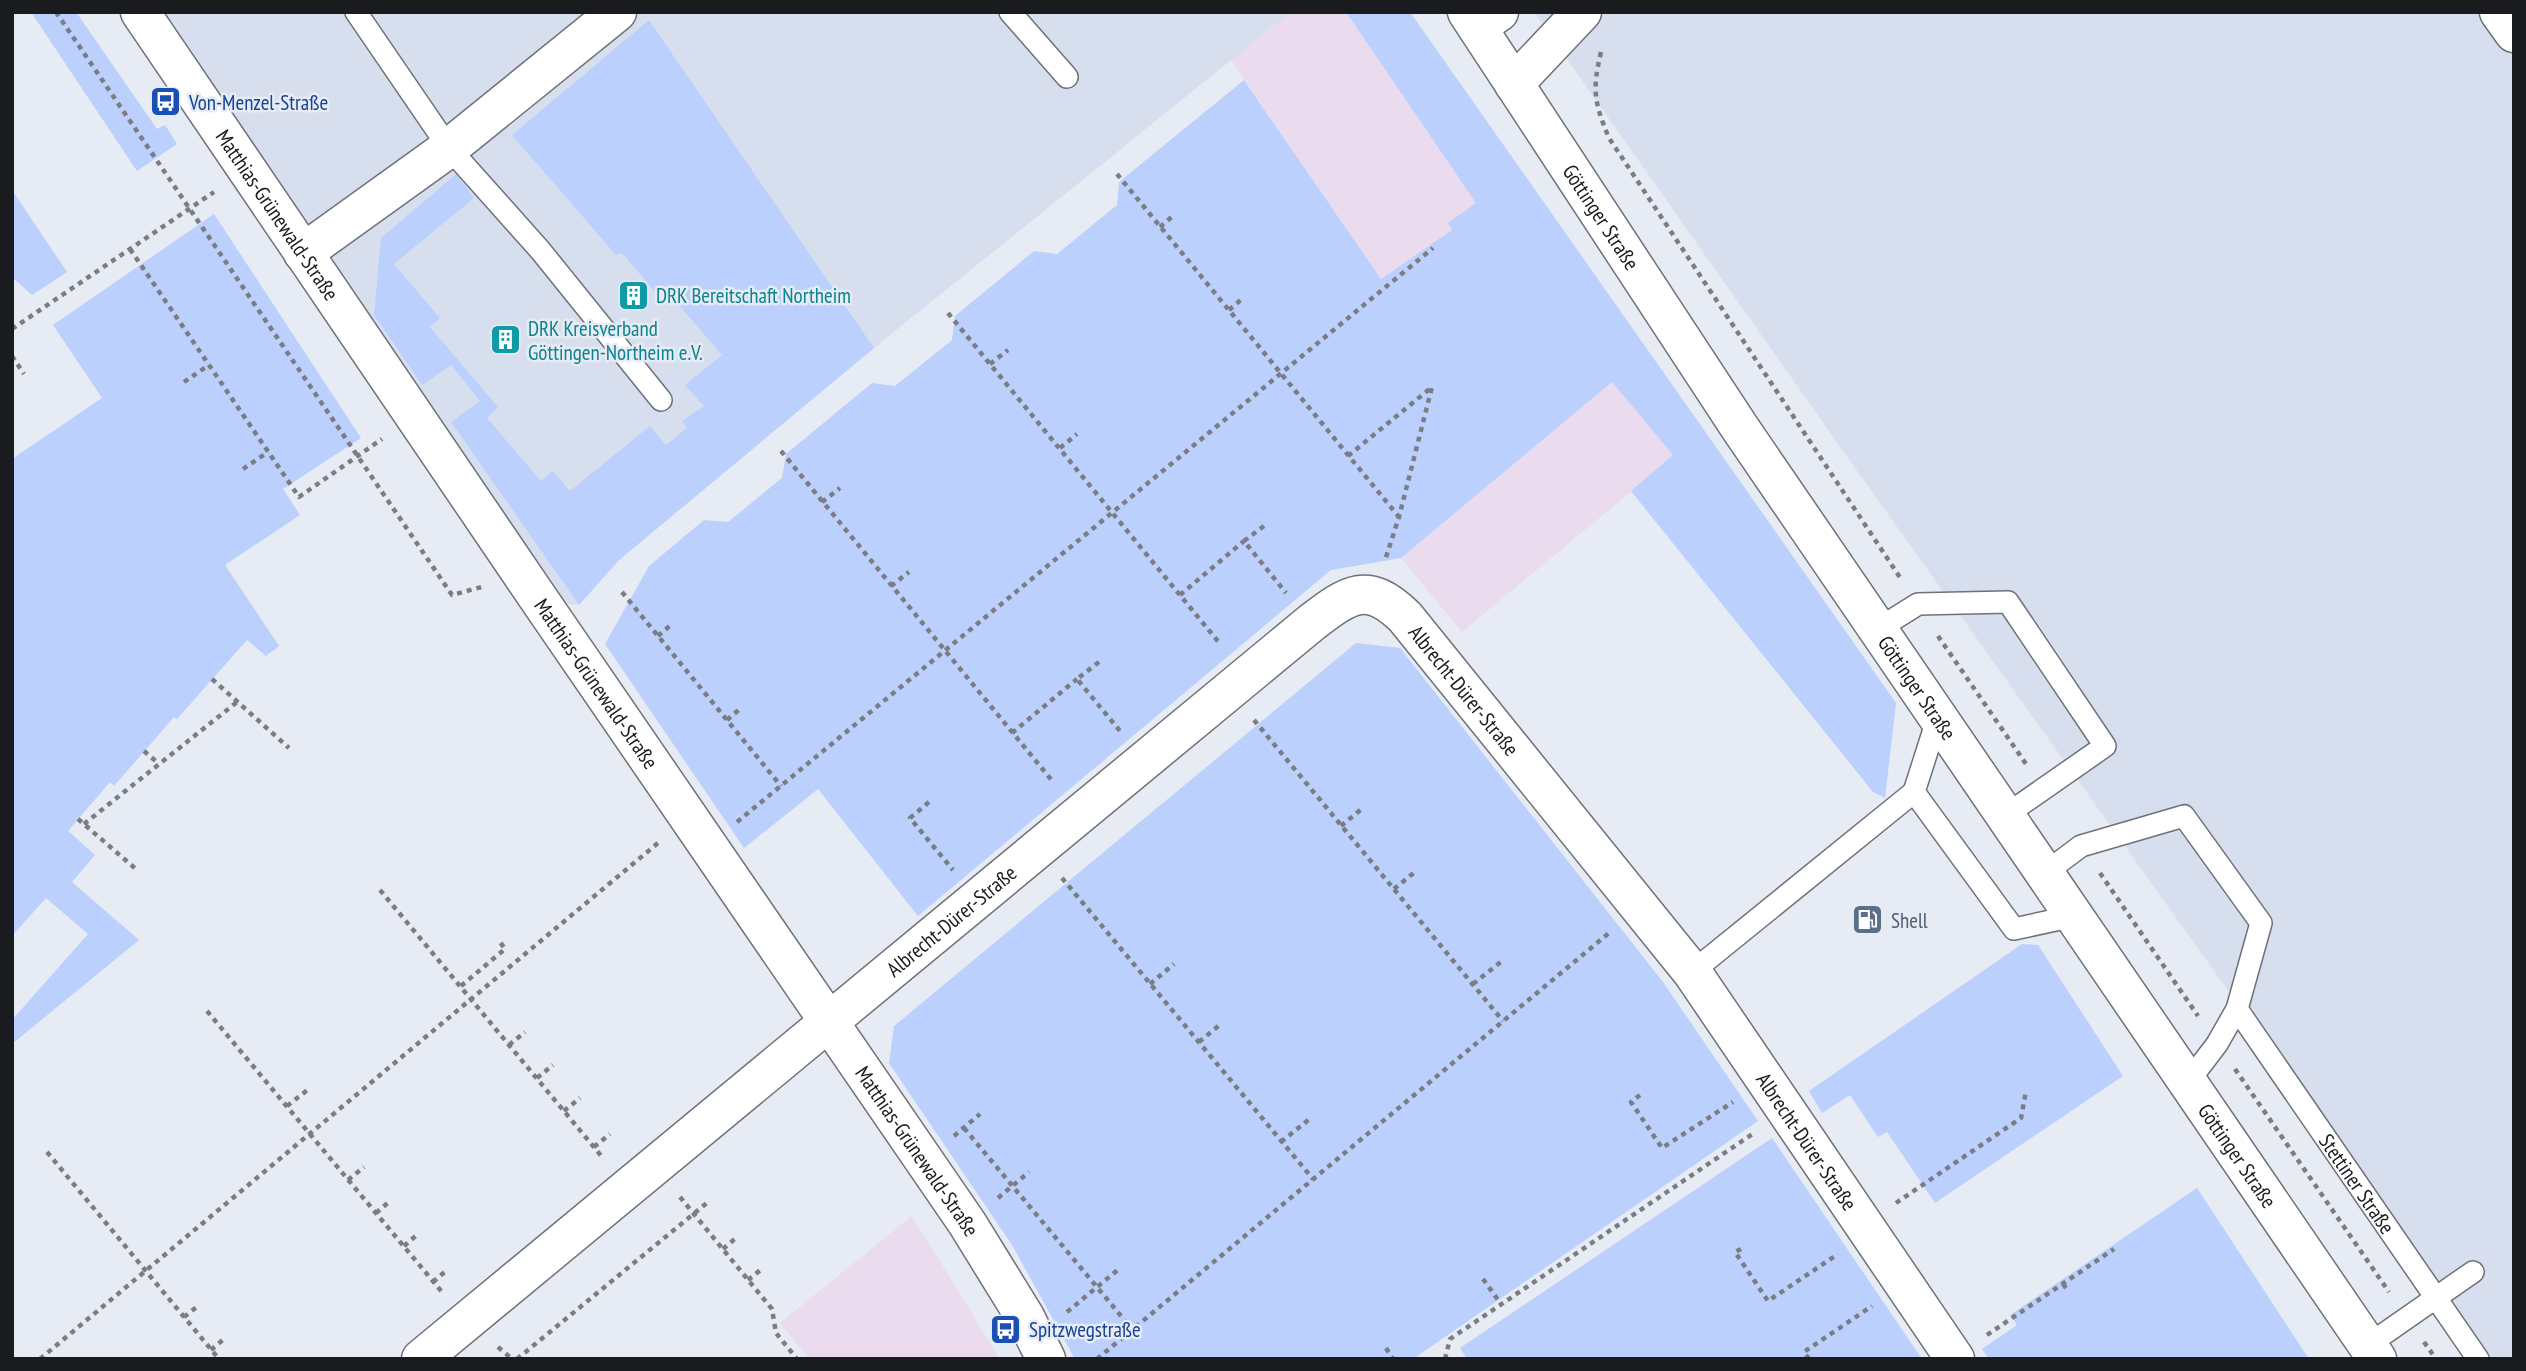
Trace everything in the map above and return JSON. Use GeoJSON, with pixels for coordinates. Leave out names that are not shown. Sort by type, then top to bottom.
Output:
{"type":"FeatureCollection","features":[{"type":"Feature","properties":{"kind":"street","name":"Matthias-Grünewald-Straße"},"geometry":{"type":"LineString","coordinates":[[140,12],[967,1223],[1040,1345]]}},
{"type":"Feature","properties":{"kind":"street"},"geometry":{"type":"LineString","coordinates":[[303,253],[449,148],[617,12]]}},
{"type":"Feature","properties":{"kind":"street"},"geometry":{"type":"LineString","coordinates":[[1514,84],[1582,12]]}},
{"type":"Feature","properties":{"kind":"street"},"geometry":{"type":"LineString","coordinates":[[2499,12],[2514,33]]}},
{"type":"Feature","properties":{"kind":"street","name":"Göttinger Straße"},"geometry":{"type":"LineString","coordinates":[[1481,17],[1514,84],[1740,428],[2372,1352]]}},
{"type":"Feature","properties":{"kind":"street","name":"Albrecht-Dürer-Straße"},"geometry":{"type":"LineString","coordinates":[[830,1023],[1311,623],[1344,601],[1373,594],[1389,601],[1405,617],[1692,972],[1954,1358]]}},
{"type":"Feature","properties":{"kind":"street"},"geometry":{"type":"LineString","coordinates":[[421,1359],[830,1023]]}},
{"type":"Feature","properties":{"kind":"lane"},"geometry":{"type":"LineString","coordinates":[[356,12],[449,148],[540,250],[661,400]]}},
{"type":"Feature","properties":{"kind":"lane"},"geometry":{"type":"LineString","coordinates":[[1010,12],[1067,76]]}},
{"type":"Feature","properties":{"kind":"lane"},"geometry":{"type":"LineString","coordinates":[[1878,629],[1917,604],[2008,602],[2016,613],[2105,746],[2006,814]]}},
{"type":"Feature","properties":{"kind":"lane"},"geometry":{"type":"LineString","coordinates":[[1692,972],[1914,792],[1938,718]]}},
{"type":"Feature","properties":{"kind":"lane"},"geometry":{"type":"LineString","coordinates":[[1914,792],[2014,929],[2074,916]]}},
{"type":"Feature","properties":{"kind":"lane"},"geometry":{"type":"LineString","coordinates":[[2045,873],[2081,846],[2184,816],[2261,923],[2237,1009],[2217,1044],[2188,1082]]}},
{"type":"Feature","properties":{"kind":"lane","name":"Stettiner Straße"},"geometry":{"type":"LineString","coordinates":[[2237,1009],[2477,1359]]}},
{"type":"Feature","properties":{"kind":"lane"},"geometry":{"type":"LineString","coordinates":[[2372,1352],[2407,1318],[2473,1272]]}},
{"type":"Feature","properties":{"kind":"path"},"geometry":{"type":"LineString","coordinates":[[56,12],[452,595],[523,576]]}},
{"type":"Feature","properties":{"kind":"path"},"geometry":{"type":"LineString","coordinates":[[1603,44],[1594,84],[1596,107],[1609,138],[2043,790]]}},
{"type":"Feature","properties":{"kind":"path"},"geometry":{"type":"LineString","coordinates":[[14,326],[246,169]]}},
{"type":"Feature","properties":{"kind":"path"},"geometry":{"type":"LineString","coordinates":[[1117,174],[1399,517]]}},
{"type":"Feature","properties":{"kind":"path"},"geometry":{"type":"LineString","coordinates":[[1160,227],[1175,214]]}},
{"type":"Feature","properties":{"kind":"path"},"geometry":{"type":"LineString","coordinates":[[40,1359],[471,999],[698,832],[781,786],[1433,248]]}},
{"type":"Feature","properties":{"kind":"path"},"geometry":{"type":"LineString","coordinates":[[130,249],[299,497],[415,417]]}},
{"type":"Feature","properties":{"kind":"path"},"geometry":{"type":"LineString","coordinates":[[1229,310],[1243,298]]}},
{"type":"Feature","properties":{"kind":"path"},"geometry":{"type":"LineString","coordinates":[[948,313],[1180,595],[1239,684],[1341,826],[1503,1021]]}},
{"type":"Feature","properties":{"kind":"path"},"geometry":{"type":"LineString","coordinates":[[990,364],[1008,350]]}},
{"type":"Feature","properties":{"kind":"path"},"geometry":{"type":"LineString","coordinates":[[12,356],[24,374]]}},
{"type":"Feature","properties":{"kind":"path"},"geometry":{"type":"LineString","coordinates":[[184,382],[209,365]]}},
{"type":"Feature","properties":{"kind":"path"},"geometry":{"type":"LineString","coordinates":[[1348,456],[1432,387],[1399,517],[1373,594]]}},
{"type":"Feature","properties":{"kind":"path"},"geometry":{"type":"LineString","coordinates":[[1060,448],[1077,435]]}},
{"type":"Feature","properties":{"kind":"path"},"geometry":{"type":"LineString","coordinates":[[781,451],[1081,815]]}},
{"type":"Feature","properties":{"kind":"path"},"geometry":{"type":"LineString","coordinates":[[243,469],[268,452]]}},
{"type":"Feature","properties":{"kind":"path"},"geometry":{"type":"LineString","coordinates":[[822,502],[840,488]]}},
{"type":"Feature","properties":{"kind":"path"},"geometry":{"type":"LineString","coordinates":[[1180,595],[1264,526]]}},
{"type":"Feature","properties":{"kind":"path"},"geometry":{"type":"LineString","coordinates":[[1244,541],[1311,623]]}},
{"type":"Feature","properties":{"kind":"path"},"geometry":{"type":"LineString","coordinates":[[891,586],[909,572]]}},
{"type":"Feature","properties":{"kind":"path"},"geometry":{"type":"LineString","coordinates":[[622,592],[781,786]]}},
{"type":"Feature","properties":{"kind":"path"},"geometry":{"type":"LineString","coordinates":[[658,636],[673,624]]}},
{"type":"Feature","properties":{"kind":"path"},"geometry":{"type":"LineString","coordinates":[[1013,733],[1098,662]]}},
{"type":"Feature","properties":{"kind":"path"},"geometry":{"type":"LineString","coordinates":[[212,679],[289,748]]}},
{"type":"Feature","properties":{"kind":"path"},"geometry":{"type":"LineString","coordinates":[[1077,680],[1145,762]]}},
{"type":"Feature","properties":{"kind":"path"},"geometry":{"type":"LineString","coordinates":[[84,824],[237,702]]}},
{"type":"Feature","properties":{"kind":"path"},"geometry":{"type":"LineString","coordinates":[[727,720],[742,708]]}},
{"type":"Feature","properties":{"kind":"path"},"geometry":{"type":"LineString","coordinates":[[144,751],[159,764]]}},
{"type":"Feature","properties":{"kind":"path"},"geometry":{"type":"LineString","coordinates":[[929,802],[910,817],[978,900]]}},
{"type":"Feature","properties":{"kind":"path"},"geometry":{"type":"LineString","coordinates":[[1341,826],[1364,807]]}},
{"type":"Feature","properties":{"kind":"path"},"geometry":{"type":"LineString","coordinates":[[78,819],[137,870]]}},
{"type":"Feature","properties":{"kind":"path"},"geometry":{"type":"LineString","coordinates":[[2081,846],[2436,1359]]}},
{"type":"Feature","properties":{"kind":"path"},"geometry":{"type":"LineString","coordinates":[[1039,850],[1312,1179]]}},
{"type":"Feature","properties":{"kind":"path"},"geometry":{"type":"LineString","coordinates":[[1394,889],[1416,871]]}},
{"type":"Feature","properties":{"kind":"path"},"geometry":{"type":"LineString","coordinates":[[380,890],[594,1147],[693,1213],[772,1309],[776,1334],[797,1359]]}},
{"type":"Feature","properties":{"kind":"path"},"geometry":{"type":"LineString","coordinates":[[1097,1359],[1619,925],[1648,917]]}},
{"type":"Feature","properties":{"kind":"path"},"geometry":{"type":"LineString","coordinates":[[461,986],[505,948],[500,942]]}},
{"type":"Feature","properties":{"kind":"path"},"geometry":{"type":"LineString","coordinates":[[1473,984],[1502,961]]}},
{"type":"Feature","properties":{"kind":"path"},"geometry":{"type":"LineString","coordinates":[[1150,984],[1174,964]]}},
{"type":"Feature","properties":{"kind":"path"},"geometry":{"type":"LineString","coordinates":[[207,1011],[466,1321],[514,1359],[708,1202]]}},
{"type":"Feature","properties":{"kind":"path"},"geometry":{"type":"LineString","coordinates":[[1199,1042],[1222,1023]]}},
{"type":"Feature","properties":{"kind":"path"},"geometry":{"type":"LineString","coordinates":[[509,1045],[525,1032]]}},
{"type":"Feature","properties":{"kind":"path"},"geometry":{"type":"LineString","coordinates":[[537,1078],[553,1065]]}},
{"type":"Feature","properties":{"kind":"path"},"geometry":{"type":"LineString","coordinates":[[1640,1095],[1631,1102],[1662,1149],[1765,1080]]}},
{"type":"Feature","properties":{"kind":"path"},"geometry":{"type":"LineString","coordinates":[[287,1106],[310,1088]]}},
{"type":"Feature","properties":{"kind":"path"},"geometry":{"type":"LineString","coordinates":[[564,1111],[580,1098]]}},
{"type":"Feature","properties":{"kind":"path"},"geometry":{"type":"LineString","coordinates":[[1445,1359],[1450,1339],[1786,1111]]}},
{"type":"Feature","properties":{"kind":"path"},"geometry":{"type":"LineString","coordinates":[[1281,1142],[1311,1117]]}},
{"type":"Feature","properties":{"kind":"path"},"geometry":{"type":"LineString","coordinates":[[964,1128],[1132,1329]]}},
{"type":"Feature","properties":{"kind":"path"},"geometry":{"type":"LineString","coordinates":[[594,1147],[610,1134]]}},
{"type":"Feature","properties":{"kind":"path"},"geometry":{"type":"LineString","coordinates":[[1965,1148],[1969,1153]]}},
{"type":"Feature","properties":{"kind":"path"},"geometry":{"type":"LineString","coordinates":[[47,1152],[219,1359]]}},
{"type":"Feature","properties":{"kind":"path"},"geometry":{"type":"LineString","coordinates":[[348,1180],[364,1167]]}},
{"type":"Feature","properties":{"kind":"path"},"geometry":{"type":"LineString","coordinates":[[376,1213],[391,1200]]}},
{"type":"Feature","properties":{"kind":"path"},"geometry":{"type":"LineString","coordinates":[[404,1246],[419,1233]]}},
{"type":"Feature","properties":{"kind":"path"},"geometry":{"type":"LineString","coordinates":[[723,1249],[737,1237]]}},
{"type":"Feature","properties":{"kind":"path"},"geometry":{"type":"LineString","coordinates":[[1954,1358],[2114,1249]]}},
{"type":"Feature","properties":{"kind":"path"},"geometry":{"type":"LineString","coordinates":[[748,1280],[763,1268]]}},
{"type":"Feature","properties":{"kind":"path"},"geometry":{"type":"LineString","coordinates":[[1040,1345],[1055,1322],[1120,1268]]}},
{"type":"Feature","properties":{"kind":"path"},"geometry":{"type":"LineString","coordinates":[[433,1282],[449,1269]]}},
{"type":"Feature","properties":{"kind":"path"},"geometry":{"type":"LineString","coordinates":[[1483,1279],[1501,1304]]}},
{"type":"Feature","properties":{"kind":"path"},"geometry":{"type":"LineString","coordinates":[[2063,1283],[2068,1291]]}},
{"type":"Feature","properties":{"kind":"path"},"geometry":{"type":"LineString","coordinates":[[1809,1359],[1804,1352],[1904,1284]]}},
{"type":"Feature","properties":{"kind":"path"},"geometry":{"type":"LineString","coordinates":[[184,1317],[198,1306]]}},
{"type":"Feature","properties":{"kind":"path"},"geometry":{"type":"LineString","coordinates":[[211,1350],[225,1338]]}},
{"type":"Feature","properties":{"kind":"path"},"geometry":{"type":"LineString","coordinates":[[1386,1348],[1393,1359]]}},
{"type":"Feature","properties":{"kind":"shaded area"},"geometry":{"type":"Polygon","coordinates":[[[31,12],[76,12],[157,129],[165,125],[177,144],[137,171],[31,12]]]}},
{"type":"Feature","properties":{"kind":"shaded area"},"geometry":{"type":"Polygon","coordinates":[[[153,12],[1291,12],[874,348],[619,560],[579,605],[551,602],[153,12]]]}},
{"type":"Feature","properties":{"kind":"shaded area"},"geometry":{"type":"Polygon","coordinates":[[[1291,12],[1346,12],[1477,203],[1448,223],[1453,230],[1381,279],[1231,60],[1291,12]]]}},
{"type":"Feature","properties":{"kind":"shaded area"},"geometry":{"type":"Polygon","coordinates":[[[1346,12],[1410,12],[1896,703],[1885,798],[1873,792],[1631,491],[1673,455],[1612,382],[1401,558],[1331,570],[918,916],[818,789],[744,848],[605,644],[649,566],[704,520],[728,522],[782,478],[786,454],[872,383],[895,386],[952,340],[955,316],[1034,251],[1057,254],[1117,205],[1119,182],[1244,80],[1381,279],[1452,230],[1448,223],[1476,203],[1346,12]]]}},
{"type":"Feature","properties":{"kind":"shaded area"},"geometry":{"type":"Polygon","coordinates":[[[1534,12],[2514,12],[2514,1359],[2491,1359],[1838,444],[1534,12]]]}},
{"type":"Feature","properties":{"kind":"shaded area"},"geometry":{"type":"Polygon","coordinates":[[[649,20],[874,348],[619,560],[579,605],[451,422],[480,401],[451,365],[422,385],[374,315],[381,238],[456,174],[474,198],[394,264],[440,318],[430,327],[498,407],[487,418],[541,481],[553,471],[570,491],[650,426],[666,445],[687,428],[682,421],[704,406],[685,385],[722,355],[665,289],[657,294],[622,253],[616,255],[512,135],[649,20]]]}},
{"type":"Feature","properties":{"kind":"shaded area"},"geometry":{"type":"Polygon","coordinates":[[[12,190],[67,272],[32,295],[12,277],[12,190]]]}},
{"type":"Feature","properties":{"kind":"shaded area"},"geometry":{"type":"Polygon","coordinates":[[[214,214],[361,438],[283,489],[300,515],[225,565],[279,646],[266,656],[247,640],[177,719],[174,717],[114,786],[110,782],[68,831],[95,855],[72,882],[139,940],[12,1044],[12,1020],[88,934],[46,898],[12,936],[12,459],[102,398],[53,325],[214,214]]]}},
{"type":"Feature","properties":{"kind":"shaded area"},"geometry":{"type":"Polygon","coordinates":[[[1612,382],[1674,456],[1462,632],[1401,558],[1612,382]]]}},
{"type":"Feature","properties":{"kind":"shaded area"},"geometry":{"type":"Polygon","coordinates":[[[1356,643],[1400,648],[1663,982],[1758,1121],[1413,1359],[1075,1359],[1012,1245],[889,1063],[894,1026],[1356,643]]]}},
{"type":"Feature","properties":{"kind":"shaded area"},"geometry":{"type":"Polygon","coordinates":[[[2022,944],[2038,945],[2123,1076],[1935,1203],[1887,1132],[1878,1137],[1850,1095],[1822,1113],[1809,1091],[2022,944]]]}},
{"type":"Feature","properties":{"kind":"shaded area"},"geometry":{"type":"Polygon","coordinates":[[[1772,1138],[1922,1359],[1467,1359],[1460,1348],[1772,1138]]]}},
{"type":"Feature","properties":{"kind":"shaded area"},"geometry":{"type":"Polygon","coordinates":[[[2197,1188],[2309,1359],[1989,1359],[1982,1349],[2017,1325],[2010,1315],[2197,1188]]]}},
{"type":"Feature","properties":{"kind":"shaded area"},"geometry":{"type":"Polygon","coordinates":[[[912,1216],[1000,1359],[809,1359],[780,1323],[912,1216]]]}},
{"type":"Feature","properties":{"kind":"place","name":"Von-Menzel-Straße"},"geometry":{"type":"Point","coordinates":[166,102]}},
{"type":"Feature","properties":{"kind":"place","name":"DRK Bereitschaft Northeim"},"geometry":{"type":"Point","coordinates":[633,295]}},
{"type":"Feature","properties":{"kind":"place","name":"DRK Kreisverband Göttingen-Northeim e.V."},"geometry":{"type":"Point","coordinates":[505,340]}},
{"type":"Feature","properties":{"kind":"place","name":"Shell"},"geometry":{"type":"Point","coordinates":[1868,920]}},
{"type":"Feature","properties":{"kind":"place","name":"Spitzwegstraße"},"geometry":{"type":"Point","coordinates":[1006,1329]}}]}
